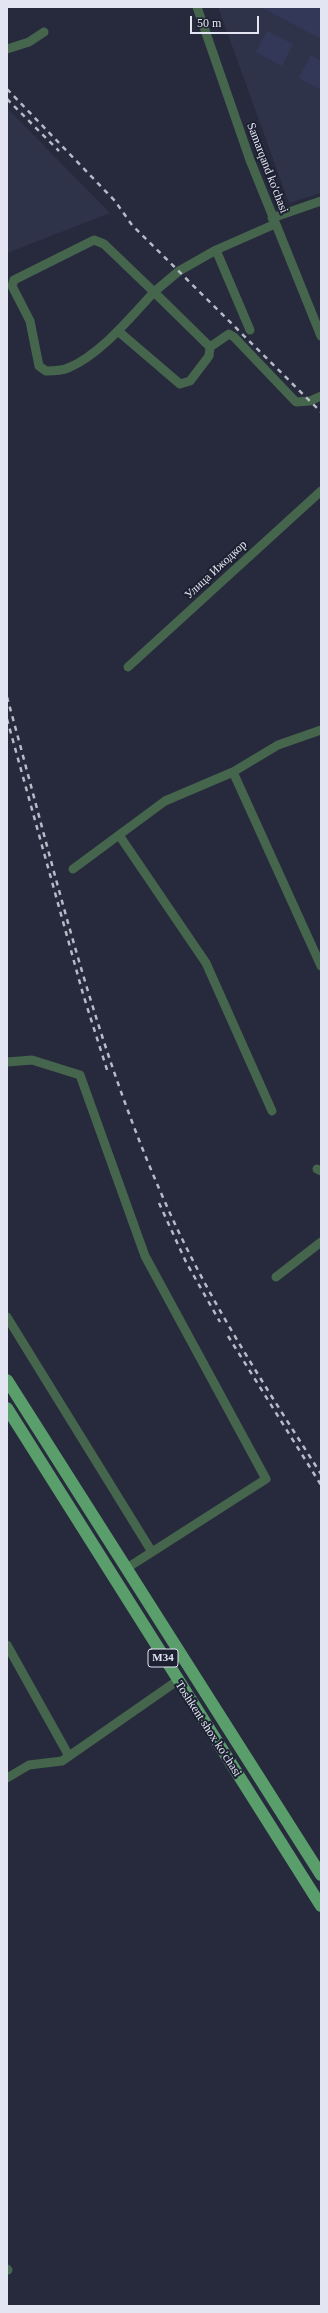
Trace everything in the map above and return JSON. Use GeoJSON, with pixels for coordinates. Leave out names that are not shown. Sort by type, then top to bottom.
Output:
{"type":"FeatureCollection","features":[{"type":"Feature","properties":{"kind":"main road","name":"Toshkent shox ko'chasi"},"geometry":{"type":"LineString","coordinates":[[7,1380],[321,1875]]}},
{"type":"Feature","properties":{"kind":"main road","name":"Toshkent shox ko'chasi"},"geometry":{"type":"LineString","coordinates":[[7,1408],[177,1681],[321,1906]]}},
{"type":"Feature","properties":{"kind":"street","name":"Samarqand ko'chasi"},"geometry":{"type":"LineString","coordinates":[[197,7],[274,221],[321,335]]}},
{"type":"Feature","properties":{"kind":"street"},"geometry":{"type":"LineString","coordinates":[[7,49],[29,42],[44,32]]}},
{"type":"Feature","properties":{"kind":"street"},"geometry":{"type":"LineString","coordinates":[[210,348],[154,292],[104,244],[94,240],[14,280],[12,286],[30,321],[40,366],[46,371],[68,368],[90,355],[118,331],[154,292],[178,271],[274,221],[321,201]]}},
{"type":"Feature","properties":{"kind":"street"},"geometry":{"type":"LineString","coordinates":[[216,250],[250,330]]}},
{"type":"Feature","properties":{"kind":"street"},"geometry":{"type":"LineString","coordinates":[[118,331],[180,384],[190,381],[209,356],[210,348],[229,334],[234,337],[296,402],[310,401],[321,396]]}},
{"type":"Feature","properties":{"kind":"street","name":"Улица Ижодкор"},"geometry":{"type":"LineString","coordinates":[[128,667],[321,491]]}},
{"type":"Feature","properties":{"kind":"street"},"geometry":{"type":"LineString","coordinates":[[73,869],[166,801],[233,772],[278,745],[321,730]]}},
{"type":"Feature","properties":{"kind":"street"},"geometry":{"type":"LineString","coordinates":[[233,772],[321,966]]}},
{"type":"Feature","properties":{"kind":"street"},"geometry":{"type":"LineString","coordinates":[[118,835],[206,964],[272,1111]]}},
{"type":"Feature","properties":{"kind":"street"},"geometry":{"type":"LineString","coordinates":[[7,1062],[32,1060],[80,1075],[145,1256],[266,1479],[127,1568]]}},
{"type":"Feature","properties":{"kind":"street"},"geometry":{"type":"LineString","coordinates":[[276,1277],[321,1242]]}},
{"type":"Feature","properties":{"kind":"street"},"geometry":{"type":"LineString","coordinates":[[7,1317],[152,1552]]}},
{"type":"Feature","properties":{"kind":"street"},"geometry":{"type":"LineString","coordinates":[[7,1645],[68,1756]]}},
{"type":"Feature","properties":{"kind":"street"},"geometry":{"type":"LineString","coordinates":[[7,1778],[29,1765],[57,1763],[177,1681]]}},
{"type":"Feature","properties":{"kind":"shaded area"},"geometry":{"type":"Polygon","coordinates":[[[218,7],[321,7],[321,193],[289,203],[218,7]]]}},
{"type":"Feature","properties":{"kind":"shaded area"},"geometry":{"type":"Polygon","coordinates":[[[261,7],[321,7],[321,39],[261,7]]]}},
{"type":"Feature","properties":{"kind":"shaded area"},"geometry":{"type":"Polygon","coordinates":[[[267,31],[293,44],[282,66],[256,52],[267,31]]]}},
{"type":"Feature","properties":{"kind":"shaded area"},"geometry":{"type":"Polygon","coordinates":[[[311,55],[321,61],[321,90],[299,78],[311,55]]]}},
{"type":"Feature","properties":{"kind":"shaded area"},"geometry":{"type":"Polygon","coordinates":[[[7,108],[110,213],[7,253],[7,108]]]}},
{"type":"Feature","properties":{"kind":"railway"},"geometry":{"type":"LineString","coordinates":[[7,89],[115,201],[132,225],[321,412]]}},
{"type":"Feature","properties":{"kind":"railway"},"geometry":{"type":"LineString","coordinates":[[7,99],[59,151]]}},
{"type":"Feature","properties":{"kind":"railway"},"geometry":{"type":"LineString","coordinates":[[7,697],[77,953],[96,1016],[139,1141],[181,1238],[199,1273],[238,1341],[321,1474]]}},
{"type":"Feature","properties":{"kind":"railway"},"geometry":{"type":"LineString","coordinates":[[7,719],[83,994],[108,1073]]}},
{"type":"Feature","properties":{"kind":"railway"},"geometry":{"type":"LineString","coordinates":[[159,1203],[186,1262],[220,1322]]}},
{"type":"Feature","properties":{"kind":"railway"},"geometry":{"type":"LineString","coordinates":[[228,1336],[321,1485]]}}]}
